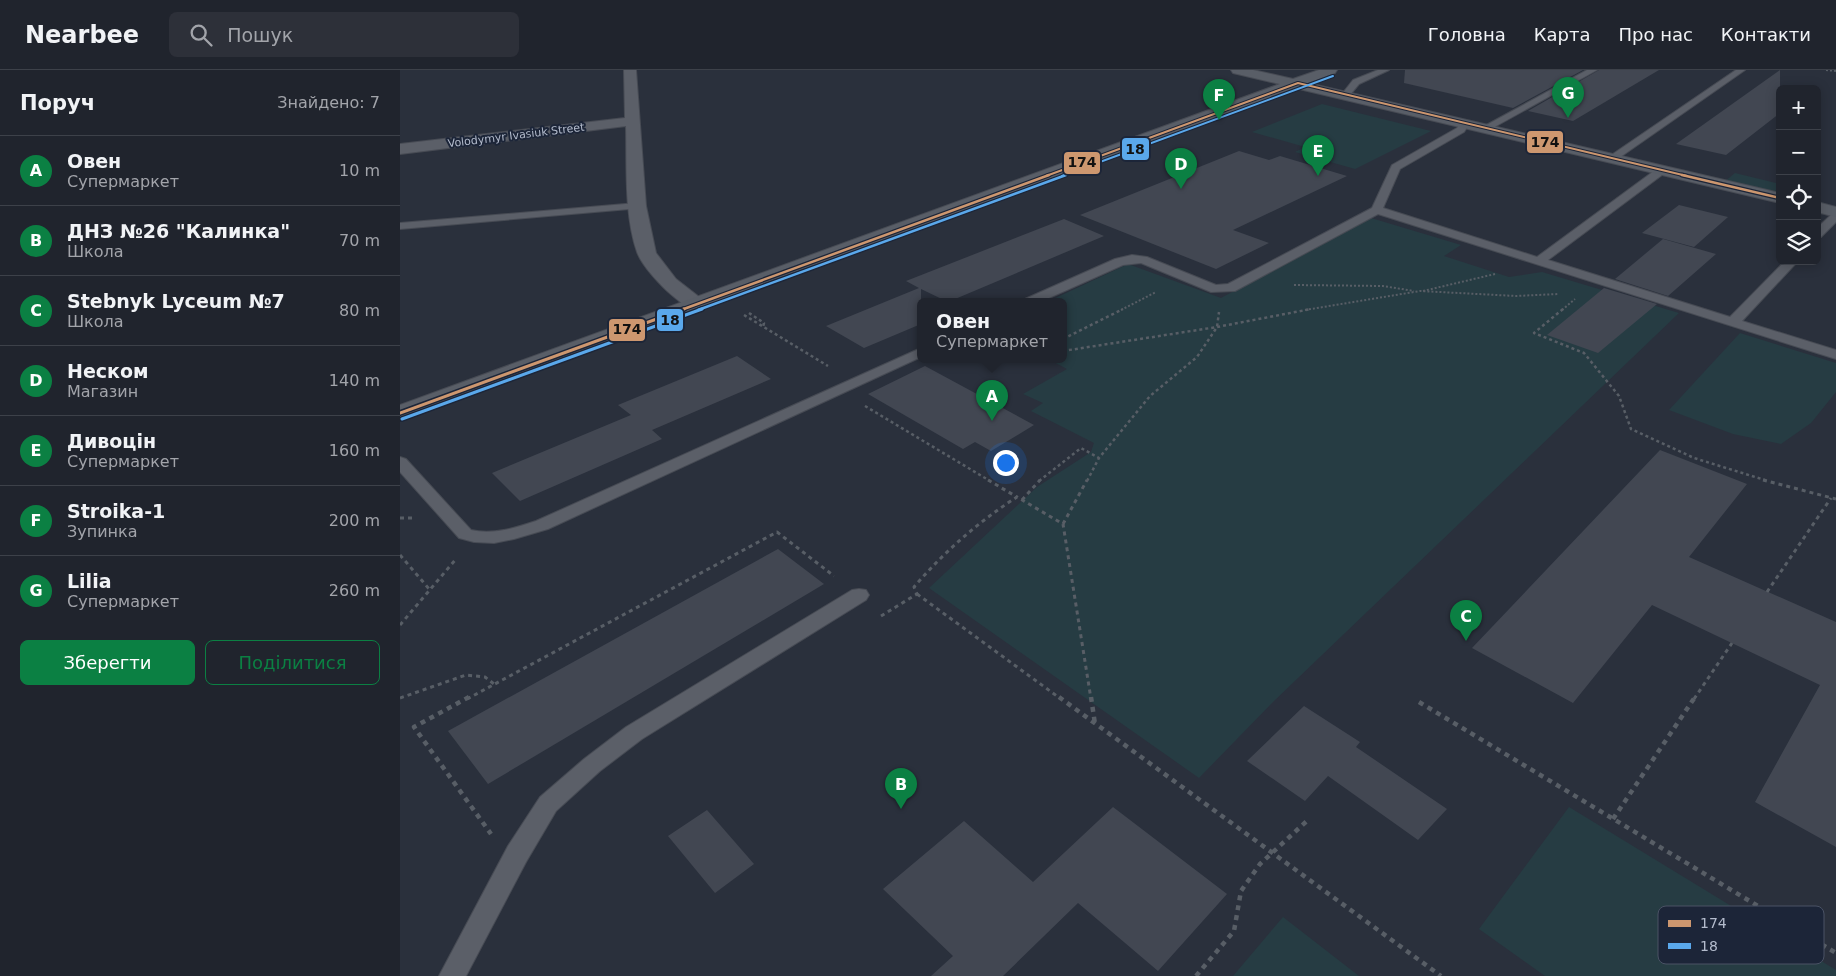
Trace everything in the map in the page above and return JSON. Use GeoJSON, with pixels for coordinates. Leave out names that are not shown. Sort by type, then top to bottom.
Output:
{"type":"FeatureCollection","features":[{"type":"Feature","properties":{"kind":"street"},"geometry":{"type":"LineString","coordinates":[[630,70],[637,206],[647,253],[669,283],[696,304]]}},
{"type":"Feature","properties":{"kind":"street"},"geometry":{"type":"LineString","coordinates":[[1237,70],[1346,94],[1776,197]]}},
{"type":"Feature","properties":{"kind":"street"},"geometry":{"type":"LineString","coordinates":[[400,413],[1331,70]]}},
{"type":"Feature","properties":{"kind":"street","name":"Volodymyr Ivasiuk Street"},"geometry":{"type":"LineString","coordinates":[[400,149],[632,121]]}},
{"type":"Feature","properties":{"kind":"street"},"geometry":{"type":"LineString","coordinates":[[400,135],[469,141]]}},
{"type":"Feature","properties":{"kind":"street"},"geometry":{"type":"LineString","coordinates":[[1821,208],[1836,212]]}},
{"type":"Feature","properties":{"kind":"lane"},"geometry":{"type":"LineString","coordinates":[[1346,94],[1356,82],[1385,70]]}},
{"type":"Feature","properties":{"kind":"lane"},"geometry":{"type":"LineString","coordinates":[[1486,128],[1593,70]]}},
{"type":"Feature","properties":{"kind":"lane"},"geometry":{"type":"LineString","coordinates":[[1613,158],[1741,70]]}},
{"type":"Feature","properties":{"kind":"lane"},"geometry":{"type":"LineString","coordinates":[[1039,298],[1119,262],[1132,259],[1142,260],[1215,289],[1231,288],[1377,210],[1396,167],[1461,130],[1465,123]]}},
{"type":"Feature","properties":{"kind":"lane"},"geometry":{"type":"LineString","coordinates":[[1539,261],[1662,170]]}},
{"type":"Feature","properties":{"kind":"lane"},"geometry":{"type":"LineString","coordinates":[[400,226],[637,206]]}},
{"type":"Feature","properties":{"kind":"lane"},"geometry":{"type":"LineString","coordinates":[[1377,210],[1835,353]]}},
{"type":"Feature","properties":{"kind":"lane"},"geometry":{"type":"LineString","coordinates":[[1821,231],[1836,216]]}},
{"type":"Feature","properties":{"kind":"lane"},"geometry":{"type":"LineString","coordinates":[[1733,322],[1788,265]]}},
{"type":"Feature","properties":{"kind":"lane"},"geometry":{"type":"LineString","coordinates":[[400,462],[465,534],[474,538],[505,536],[542,525],[917,354]]}},
{"type":"Feature","properties":{"kind":"lane"},"geometry":{"type":"LineString","coordinates":[[452,976],[512,863],[548,804],[592,765],[634,733],[859,595]]}},
{"type":"Feature","properties":{"kind":"path"},"geometry":{"type":"LineString","coordinates":[[1826,70],[1836,71]]}},
{"type":"Feature","properties":{"kind":"path"},"geometry":{"type":"LineString","coordinates":[[1067,350],[1217,327],[1314,308],[1420,291],[1452,282],[1505,272],[1539,261]]}},
{"type":"Feature","properties":{"kind":"path"},"geometry":{"type":"LineString","coordinates":[[1067,337],[1186,277]]}},
{"type":"Feature","properties":{"kind":"path"},"geometry":{"type":"LineString","coordinates":[[1292,284],[1382,286],[1420,291],[1516,296],[1564,295]]}},
{"type":"Feature","properties":{"kind":"path"},"geometry":{"type":"LineString","coordinates":[[1095,724],[1063,524],[1099,458],[1150,396],[1197,357],[1217,327],[1221,298],[1215,289]]}},
{"type":"Feature","properties":{"kind":"path"},"geometry":{"type":"LineString","coordinates":[[1571,296],[1578,297],[1534,333],[1584,353],[1619,396],[1631,429],[1694,458],[1750,476],[1834,498],[1767,592]]}},
{"type":"Feature","properties":{"kind":"path"},"geometry":{"type":"LineString","coordinates":[[745,311],[764,323],[763,327]]}},
{"type":"Feature","properties":{"kind":"path"},"geometry":{"type":"LineString","coordinates":[[759,324],[854,382]]}},
{"type":"Feature","properties":{"kind":"path"},"geometry":{"type":"LineString","coordinates":[[838,390],[1063,524]]}},
{"type":"Feature","properties":{"kind":"path"},"geometry":{"type":"LineString","coordinates":[[1022,500],[1043,476],[1081,448],[1099,458]]}},
{"type":"Feature","properties":{"kind":"path"},"geometry":{"type":"LineString","coordinates":[[1017,497],[992,513],[924,573],[914,587],[917,594],[1441,976]]}},
{"type":"Feature","properties":{"kind":"path"},"geometry":{"type":"LineString","coordinates":[[512,863],[414,727],[777,532],[859,595]]}},
{"type":"Feature","properties":{"kind":"path"},"geometry":{"type":"LineString","coordinates":[[400,625],[474,538]]}},
{"type":"Feature","properties":{"kind":"path"},"geometry":{"type":"LineString","coordinates":[[400,555],[430,590]]}},
{"type":"Feature","properties":{"kind":"path"},"geometry":{"type":"LineString","coordinates":[[875,620],[917,594]]}},
{"type":"Feature","properties":{"kind":"path"},"geometry":{"type":"LineString","coordinates":[[1613,819],[1732,643]]}},
{"type":"Feature","properties":{"kind":"path"},"geometry":{"type":"LineString","coordinates":[[400,698],[466,675],[485,677],[494,684]]}},
{"type":"Feature","properties":{"kind":"path"},"geometry":{"type":"LineString","coordinates":[[1419,702],[1758,906]]}},
{"type":"Feature","properties":{"kind":"path"},"geometry":{"type":"LineString","coordinates":[[1196,976],[1234,931],[1241,891],[1260,864],[1309,819]]}},
{"type":"Feature","properties":{"kind":"path"},"geometry":{"type":"LineString","coordinates":[[1824,946],[1836,953]]}},
{"type":"Feature","properties":{"kind":"shaded area"},"geometry":{"type":"Polygon","coordinates":[[[1322,104],[1431,131],[1355,169],[1295,152],[1305,147],[1252,132],[1322,104]]]}},
{"type":"Feature","properties":{"kind":"shaded area"},"geometry":{"type":"Polygon","coordinates":[[[1735,173],[1776,183],[1776,194],[1724,182],[1735,173]]]}},
{"type":"Feature","properties":{"kind":"shaded area"},"geometry":{"type":"Polygon","coordinates":[[[1371,218],[1461,245],[1444,256],[1509,277],[1542,272],[1679,313],[1274,701],[1199,778],[929,588],[1037,487],[1091,452],[1094,443],[1031,411],[1043,403],[1023,394],[1067,369],[1056,363],[1067,363],[1067,298],[1056,298],[1128,264],[1221,298],[1371,218]]]}},
{"type":"Feature","properties":{"kind":"shaded area"},"geometry":{"type":"Polygon","coordinates":[[[1740,333],[1836,363],[1836,392],[1811,423],[1781,444],[1733,434],[1669,410],[1740,333]]]}},
{"type":"Feature","properties":{"kind":"shaded area"},"geometry":{"type":"Polygon","coordinates":[[[1569,807],[1731,906],[1658,906],[1658,964],[1824,963],[1836,970],[1836,976],[1545,976],[1479,929],[1569,807]]]}},
{"type":"Feature","properties":{"kind":"shaded area"},"geometry":{"type":"Polygon","coordinates":[[[1283,917],[1359,976],[1233,976],[1283,917]]]}},
{"type":"Feature","properties":{"kind":"building"},"geometry":{"type":"Polygon","coordinates":[[[1405,70],[1583,70],[1513,108],[1404,83],[1405,70]]]}},
{"type":"Feature","properties":{"kind":"building"},"geometry":{"type":"Polygon","coordinates":[[[1599,70],[1659,70],[1573,121],[1528,111],[1599,70]]]}},
{"type":"Feature","properties":{"kind":"building"},"geometry":{"type":"Polygon","coordinates":[[[1780,70],[1780,85],[1776,85],[1776,116],[1726,155],[1676,144],[1780,70]]]}},
{"type":"Feature","properties":{"kind":"building"},"geometry":{"type":"Polygon","coordinates":[[[1239,151],[1269,160],[1280,156],[1347,176],[1233,230],[1269,243],[1216,269],[1080,215],[1239,151]]]}},
{"type":"Feature","properties":{"kind":"building"},"geometry":{"type":"Polygon","coordinates":[[[1679,205],[1728,217],[1694,247],[1642,233],[1679,205]]]}},
{"type":"Feature","properties":{"kind":"building"},"geometry":{"type":"Polygon","coordinates":[[[1064,219],[1104,236],[957,298],[940,298],[921,289],[921,298],[917,298],[917,326],[864,348],[826,326],[919,288],[906,281],[1064,219]]]}},
{"type":"Feature","properties":{"kind":"building"},"geometry":{"type":"Polygon","coordinates":[[[1663,239],[1716,254],[1668,296],[1615,279],[1663,239]]]}},
{"type":"Feature","properties":{"kind":"building"},"geometry":{"type":"Polygon","coordinates":[[[1604,288],[1657,304],[1598,353],[1547,335],[1604,288]]]}},
{"type":"Feature","properties":{"kind":"building"},"geometry":{"type":"Polygon","coordinates":[[[737,356],[771,379],[652,430],[662,439],[520,501],[492,473],[631,415],[618,405],[737,356]]]}},
{"type":"Feature","properties":{"kind":"building"},"geometry":{"type":"Polygon","coordinates":[[[925,366],[1034,425],[991,451],[975,442],[963,449],[868,394],[925,366]]]}},
{"type":"Feature","properties":{"kind":"building"},"geometry":{"type":"Polygon","coordinates":[[[1660,450],[1747,484],[1689,557],[1836,622],[1836,847],[1755,802],[1820,685],[1652,605],[1573,703],[1472,648],[1660,450]]]}},
{"type":"Feature","properties":{"kind":"building"},"geometry":{"type":"Polygon","coordinates":[[[778,549],[824,584],[488,784],[448,731],[778,549]]]}},
{"type":"Feature","properties":{"kind":"building"},"geometry":{"type":"Polygon","coordinates":[[[1304,706],[1360,742],[1356,747],[1447,809],[1418,840],[1328,776],[1305,801],[1247,761],[1304,706]]]}},
{"type":"Feature","properties":{"kind":"building"},"geometry":{"type":"Polygon","coordinates":[[[1113,807],[1227,894],[1158,971],[1078,903],[1003,976],[931,976],[953,956],[883,889],[964,821],[1033,882],[1113,807]]]}},
{"type":"Feature","properties":{"kind":"building"},"geometry":{"type":"Polygon","coordinates":[[[707,810],[754,864],[715,893],[668,836],[707,810]]]}},
{"type":"Feature","properties":{"kind":"transit line","name":"18"},"geometry":{"type":"LineString","coordinates":[[402,419],[1333,76]]}},
{"type":"Feature","properties":{"kind":"transit line","name":"174"},"geometry":{"type":"LineString","coordinates":[[400,413],[1298,83],[1776,197]]}},
{"type":"Feature","properties":{"kind":"place","name":"Lilia"},"geometry":{"type":"Point","coordinates":[1568,118]}},
{"type":"Feature","properties":{"kind":"place","name":"Stroika-1"},"geometry":{"type":"Point","coordinates":[1219,120]}},
{"type":"Feature","properties":{"kind":"place","name":"Дивоцін"},"geometry":{"type":"Point","coordinates":[1318,176]}},
{"type":"Feature","properties":{"kind":"place","name":"Неском"},"geometry":{"type":"Point","coordinates":[1181,189]}},
{"type":"Feature","properties":{"kind":"place","name":"Овен"},"geometry":{"type":"Point","coordinates":[992,421]}},
{"type":"Feature","properties":{"kind":"place","name":"Stebnyk Lyceum №7"},"geometry":{"type":"Point","coordinates":[1466,641]}},
{"type":"Feature","properties":{"kind":"place","name":"ДНЗ №26 \"Калинка\""},"geometry":{"type":"Point","coordinates":[901,809]}}]}
